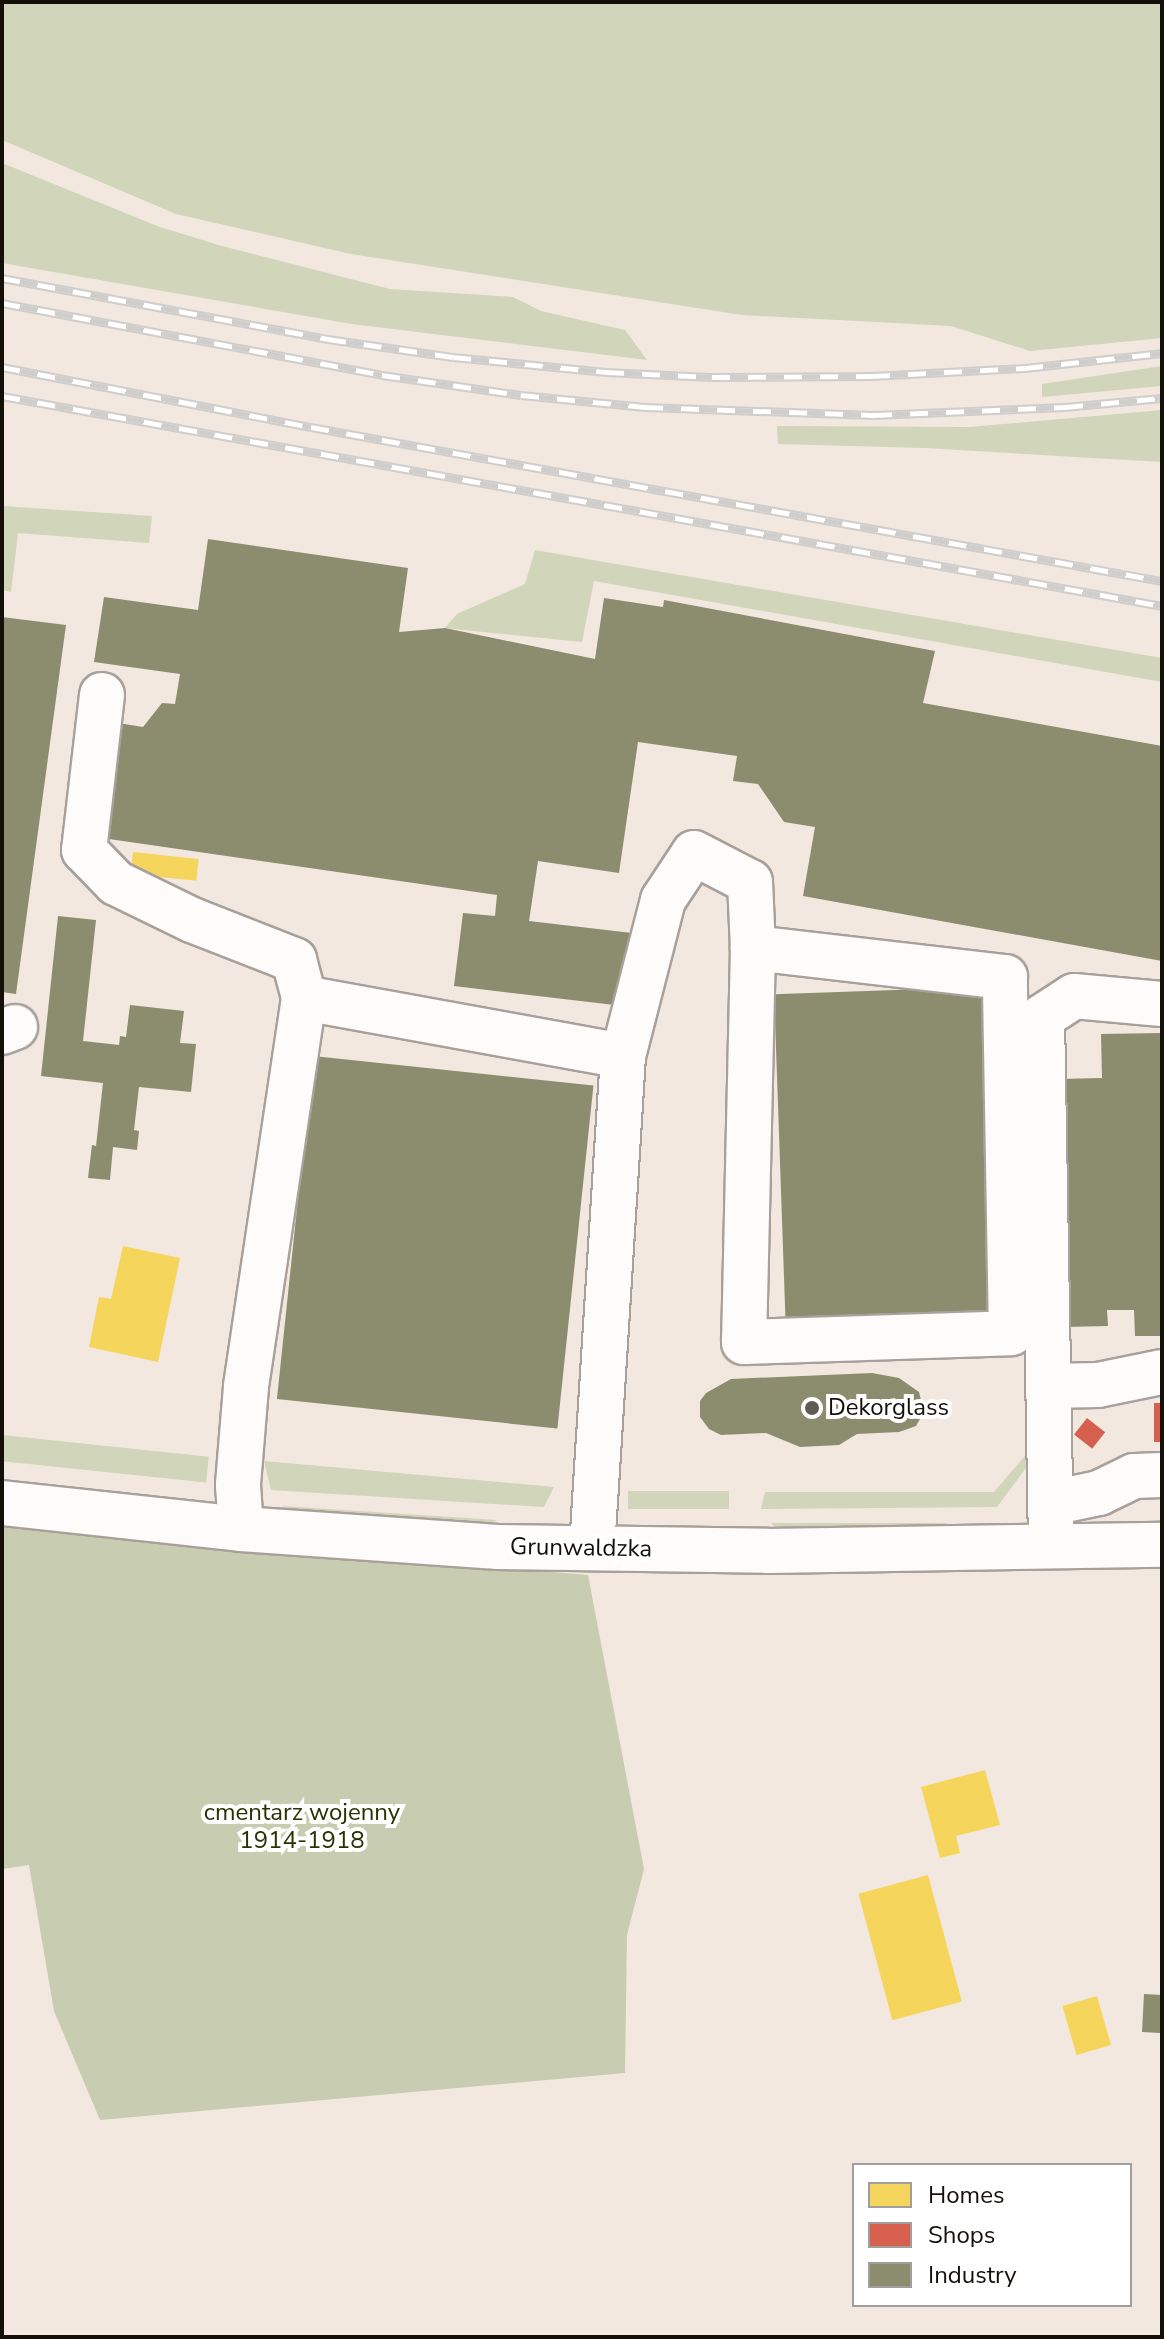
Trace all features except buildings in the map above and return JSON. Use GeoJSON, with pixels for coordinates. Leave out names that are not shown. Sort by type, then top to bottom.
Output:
{"type":"FeatureCollection","features":[{"type":"Feature","properties":{"kind":"main road"},"geometry":{"type":"LineString","coordinates":[[102,695],[84,850],[116,883],[192,920],[294,960],[304,998],[246,1387],[238,1485],[241,1529]]}},
{"type":"Feature","properties":{"kind":"main road"},"geometry":{"type":"LineString","coordinates":[[592,1548],[623,1056],[663,900],[694,853],[750,882],[753,948],[744,1342],[1011,1333],[1005,977],[753,948]]}},
{"type":"Feature","properties":{"kind":"main road"},"geometry":{"type":"LineString","coordinates":[[1051,1546],[1042,1017],[1074,996],[1162,1004]]}},
{"type":"Feature","properties":{"kind":"main road"},"geometry":{"type":"LineString","coordinates":[[304,998],[623,1056]]}},
{"type":"Feature","properties":{"kind":"main road"},"geometry":{"type":"LineString","coordinates":[[1048,1386],[1098,1385],[1162,1372]]}},
{"type":"Feature","properties":{"kind":"main road"},"geometry":{"type":"LineString","coordinates":[[1051,1503],[1099,1493],[1134,1476],[1162,1475]]}},
{"type":"Feature","properties":{"kind":"main road","name":"Grunwaldzka"},"geometry":{"type":"LineString","coordinates":[[2,1503],[241,1529],[497,1547],[768,1551],[1162,1545]]}},
{"type":"Feature","properties":{"kind":"green space"},"geometry":{"type":"Polygon","coordinates":[[[2,2],[1162,2],[1162,338],[1030,351],[951,326],[742,315],[351,254],[176,214],[2,140],[2,2]]]}},
{"type":"Feature","properties":{"kind":"green space"},"geometry":{"type":"Polygon","coordinates":[[[2,163],[160,227],[222,246],[390,289],[513,297],[541,311],[625,330],[647,360],[352,324],[2,263],[2,163]]]}},
{"type":"Feature","properties":{"kind":"green space"},"geometry":{"type":"Polygon","coordinates":[[[1162,366],[1162,386],[1042,397],[1042,384],[1162,366]]]}},
{"type":"Feature","properties":{"kind":"green space"},"geometry":{"type":"Polygon","coordinates":[[[1162,410],[1162,462],[925,448],[778,444],[777,426],[970,427],[1162,410]]]}},
{"type":"Feature","properties":{"kind":"green space"},"geometry":{"type":"Polygon","coordinates":[[[2,506],[152,516],[149,543],[18,533],[11,592],[2,590],[2,506]]]}},
{"type":"Feature","properties":{"kind":"green space"},"geometry":{"type":"Polygon","coordinates":[[[535,550],[1162,658],[1162,682],[594,581],[582,642],[445,628],[457,614],[525,584],[535,550]]]}},
{"type":"Feature","properties":{"kind":"green space"},"geometry":{"type":"Polygon","coordinates":[[[2,1435],[209,1457],[206,1483],[2,1461],[2,1435]]]}},
{"type":"Feature","properties":{"kind":"green space"},"geometry":{"type":"Polygon","coordinates":[[[1031,1449],[1026,1468],[997,1507],[761,1509],[765,1492],[994,1492],[1031,1449]]]}},
{"type":"Feature","properties":{"kind":"green space"},"geometry":{"type":"Polygon","coordinates":[[[264,1461],[554,1487],[544,1507],[271,1490],[264,1461]]]}},
{"type":"Feature","properties":{"kind":"green space"},"geometry":{"type":"Polygon","coordinates":[[[628,1491],[729,1491],[729,1509],[628,1509],[628,1491]]]}},
{"type":"Feature","properties":{"kind":"green space"},"geometry":{"type":"Polygon","coordinates":[[[282,1506],[497,1520],[483,1527],[293,1515],[282,1506]]]}},
{"type":"Feature","properties":{"kind":"green space"},"geometry":{"type":"Polygon","coordinates":[[[771,1523],[947,1523],[941,1531],[781,1533],[771,1523]]]}},
{"type":"Feature","properties":{"kind":"green space","name":"cmentarz wojenny 1914-1918"},"geometry":{"type":"Polygon","coordinates":[[[2,1526],[588,1575],[644,1869],[627,1935],[625,2073],[100,2120],[54,2011],[29,1865],[2,1869],[2,1526]]]}},
{"type":"Feature","properties":{"kind":"railway"},"geometry":{"type":"LineString","coordinates":[[2,278],[328,339],[453,357],[606,372],[712,377],[872,376],[1025,368],[1162,353]]}},
{"type":"Feature","properties":{"kind":"railway"},"geometry":{"type":"LineString","coordinates":[[2,303],[382,375],[521,395],[645,407],[874,415],[1065,407],[1162,398]]}},
{"type":"Feature","properties":{"kind":"railway"},"geometry":{"type":"LineString","coordinates":[[2,367],[311,427],[1162,581]]}},
{"type":"Feature","properties":{"kind":"railway"},"geometry":{"type":"LineString","coordinates":[[2,396],[1162,606]]}},
{"type":"Feature","properties":{"kind":"place","name":"Dekorglass"},"geometry":{"type":"Point","coordinates":[812,1408]}}]}
